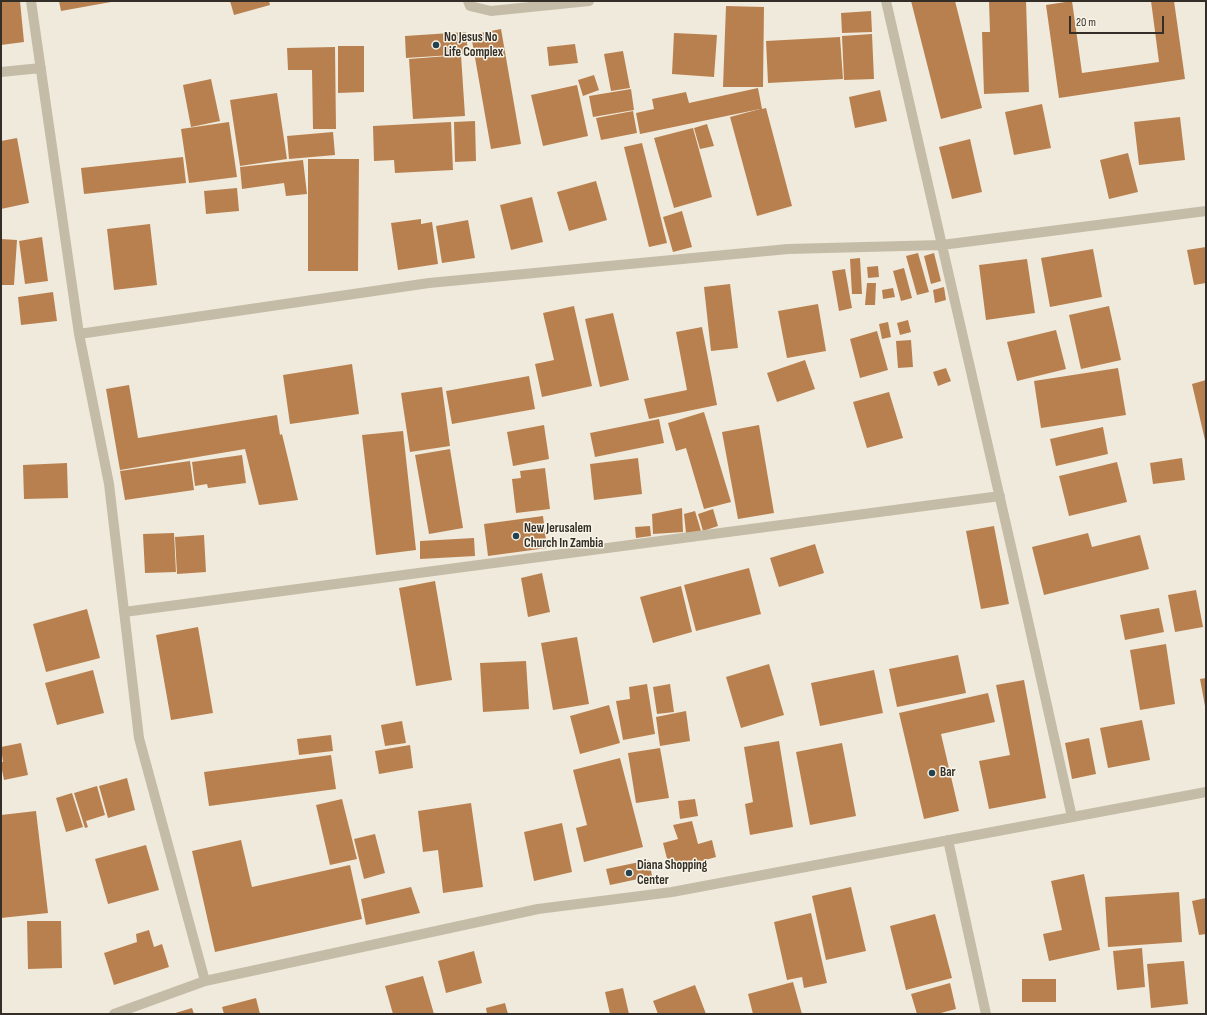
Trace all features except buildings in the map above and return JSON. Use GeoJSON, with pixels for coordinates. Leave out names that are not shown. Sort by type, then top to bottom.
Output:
{"type":"FeatureCollection","features":[{"type":"Feature","properties":{"kind":"street"},"geometry":{"type":"LineString","coordinates":[[31,1],[79,334],[109,484],[139,738],[205,981]]}},
{"type":"Feature","properties":{"kind":"street"},"geometry":{"type":"LineString","coordinates":[[468,1],[470,6],[491,11],[589,1]]}},
{"type":"Feature","properties":{"kind":"street"},"geometry":{"type":"LineString","coordinates":[[886,1],[1072,817]]}},
{"type":"Feature","properties":{"kind":"street"},"geometry":{"type":"LineString","coordinates":[[1,72],[41,68]]}},
{"type":"Feature","properties":{"kind":"street"},"geometry":{"type":"LineString","coordinates":[[79,334],[429,283],[788,249],[942,245],[1206,211]]}},
{"type":"Feature","properties":{"kind":"street"},"geometry":{"type":"LineString","coordinates":[[124,612],[1000,496]]}},
{"type":"Feature","properties":{"kind":"street"},"geometry":{"type":"LineString","coordinates":[[114,1014],[205,981],[538,909],[672,892],[1206,792]]}},
{"type":"Feature","properties":{"kind":"street"},"geometry":{"type":"LineString","coordinates":[[948,840],[986,1014]]}},
{"type":"Feature","properties":{"kind":"place","name":"No Jesus No Life Complex"},"geometry":{"type":"Point","coordinates":[436,45]}},
{"type":"Feature","properties":{"kind":"place","name":"New Jerusalem Church In Zambia"},"geometry":{"type":"Point","coordinates":[516,536]}},
{"type":"Feature","properties":{"kind":"place","name":"Bar"},"geometry":{"type":"Point","coordinates":[932,773]}},
{"type":"Feature","properties":{"kind":"place","name":"Diana Shopping Center"},"geometry":{"type":"Point","coordinates":[629,873]}}]}
